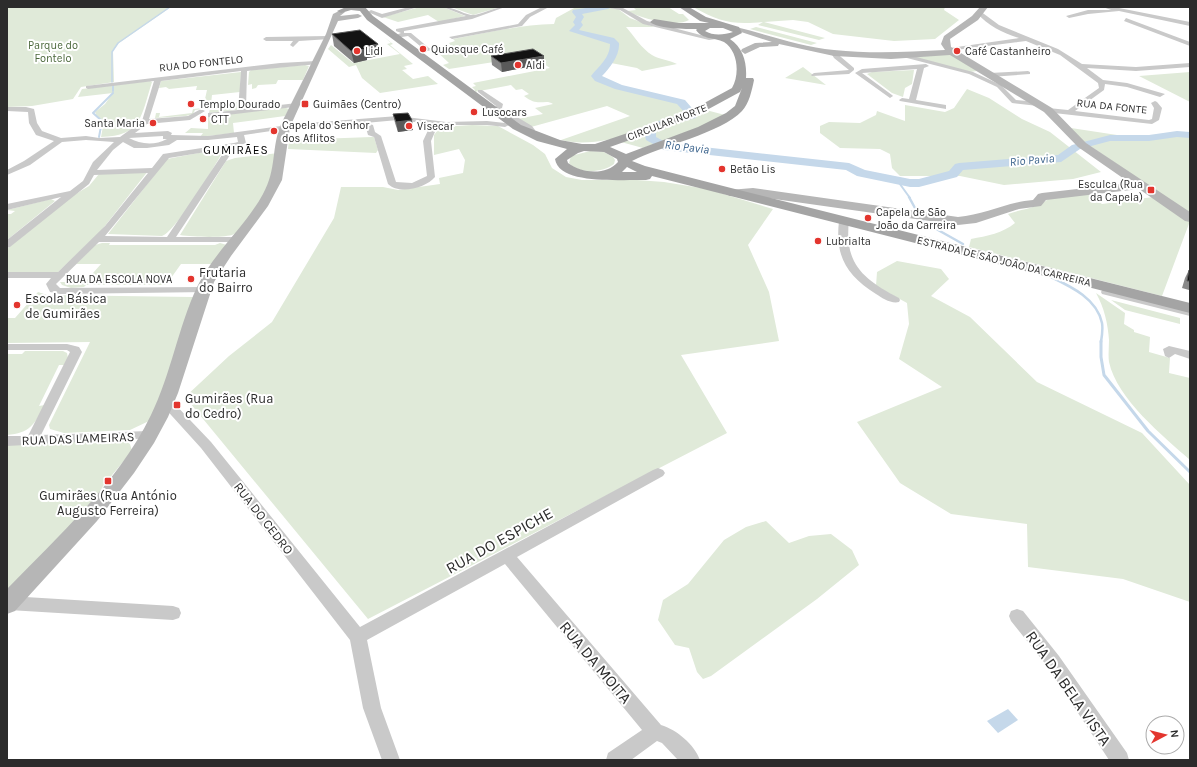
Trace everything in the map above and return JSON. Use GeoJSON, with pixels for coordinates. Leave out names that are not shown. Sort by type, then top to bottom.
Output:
{"type":"FeatureCollection","features":[{"type":"Feature","properties":{"kind":"main road","name":"CIRCULAR NORTE"},"geometry":{"type":"LineString","coordinates":[[595,148],[679,120],[732,93],[738,87],[741,80],[740,65],[734,46],[726,40],[707,32],[694,18],[676,7]]}},
{"type":"Feature","properties":{"kind":"main road"},"geometry":{"type":"LineString","coordinates":[[684,7],[703,19],[734,31]]}},
{"type":"Feature","properties":{"kind":"main road"},"geometry":{"type":"LineString","coordinates":[[352,12],[398,34],[484,97],[509,122],[529,133],[550,142],[582,148],[595,148],[614,151],[624,161],[641,169],[692,182]]}},
{"type":"Feature","properties":{"kind":"main road"},"geometry":{"type":"LineString","coordinates":[[352,12],[363,18],[504,125],[548,149],[561,158],[562,165],[570,172],[586,175],[635,175],[692,182]]}},
{"type":"Feature","properties":{"kind":"main road"},"geometry":{"type":"LineString","coordinates":[[669,24],[685,23],[694,18]]}},
{"type":"Feature","properties":{"kind":"main road"},"geometry":{"type":"LineString","coordinates":[[654,22],[707,32],[734,31]]}},
{"type":"Feature","properties":{"kind":"main road"},"geometry":{"type":"LineString","coordinates":[[654,22],[707,32],[724,37],[734,31]]}},
{"type":"Feature","properties":{"kind":"main road","name":"CIRCULAR NORTE"},"geometry":{"type":"LineString","coordinates":[[603,174],[618,169],[624,161],[650,147],[713,124],[730,116],[738,109],[749,84],[750,73],[745,51],[734,31]]}},
{"type":"Feature","properties":{"kind":"main road"},"geometry":{"type":"LineString","coordinates":[[561,158],[569,152],[582,148]]}},
{"type":"Feature","properties":{"kind":"main road","name":"ESTRADA DE SÃO JOÃO DA CARREIRA"},"geometry":{"type":"LineString","coordinates":[[692,182],[1187,308]]}},
{"type":"Feature","properties":{"kind":"street"},"geometry":{"type":"LineString","coordinates":[[288,126],[302,117],[298,101],[328,38],[352,12],[382,16],[415,7]]}},
{"type":"Feature","properties":{"kind":"street"},"geometry":{"type":"LineString","coordinates":[[446,7],[472,18],[494,30]]}},
{"type":"Feature","properties":{"kind":"street"},"geometry":{"type":"LineString","coordinates":[[433,49],[428,50],[409,34],[398,34],[398,30],[472,18],[500,7]]}},
{"type":"Feature","properties":{"kind":"street"},"geometry":{"type":"LineString","coordinates":[[452,37],[520,25],[528,16],[546,7]]}},
{"type":"Feature","properties":{"kind":"street"},"geometry":{"type":"LineString","coordinates":[[611,7],[621,9],[654,22]]}},
{"type":"Feature","properties":{"kind":"street"},"geometry":{"type":"LineString","coordinates":[[1106,7],[1190,24]]}},
{"type":"Feature","properties":{"kind":"street"},"geometry":{"type":"LineString","coordinates":[[1069,16],[1088,12],[1123,10]]}},
{"type":"Feature","properties":{"kind":"street"},"geometry":{"type":"LineString","coordinates":[[1106,16],[1123,10]]}},
{"type":"Feature","properties":{"kind":"street"},"geometry":{"type":"LineString","coordinates":[[626,12],[634,19],[655,27],[707,32]]}},
{"type":"Feature","properties":{"kind":"street"},"geometry":{"type":"LineString","coordinates":[[1001,85],[990,75],[945,46],[947,38],[979,13],[988,21],[1025,39],[1054,49],[1080,66],[1101,85],[1072,109],[1071,112]]}},
{"type":"Feature","properties":{"kind":"street"},"geometry":{"type":"LineString","coordinates":[[634,19],[642,18]]}},
{"type":"Feature","properties":{"kind":"street"},"geometry":{"type":"LineString","coordinates":[[1126,20],[1190,44]]}},
{"type":"Feature","properties":{"kind":"street"},"geometry":{"type":"LineString","coordinates":[[734,31],[801,47],[834,53],[905,56],[951,51],[1025,39]]}},
{"type":"Feature","properties":{"kind":"street"},"geometry":{"type":"LineString","coordinates":[[266,39],[328,38]]}},
{"type":"Feature","properties":{"kind":"street"},"geometry":{"type":"LineString","coordinates":[[293,45],[297,39]]}},
{"type":"Feature","properties":{"kind":"street"},"geometry":{"type":"LineString","coordinates":[[745,51],[752,46],[764,44],[801,47]]}},
{"type":"Feature","properties":{"kind":"street"},"geometry":{"type":"LineString","coordinates":[[834,53],[851,70]]}},
{"type":"Feature","properties":{"kind":"street"},"geometry":{"type":"LineString","coordinates":[[905,56],[935,66],[970,73],[1001,85],[1038,104],[1048,110],[1082,145],[1190,218]]}},
{"type":"Feature","properties":{"kind":"street","name":"RUA DO FONTELO"},"geometry":{"type":"LineString","coordinates":[[88,87],[158,78],[316,63]]}},
{"type":"Feature","properties":{"kind":"street"},"geometry":{"type":"LineString","coordinates":[[1080,66],[1136,69],[1190,65]]}},
{"type":"Feature","properties":{"kind":"street"},"geometry":{"type":"LineString","coordinates":[[814,75],[851,70],[860,72],[935,66]]}},
{"type":"Feature","properties":{"kind":"street"},"geometry":{"type":"LineString","coordinates":[[912,102],[921,67]]}},
{"type":"Feature","properties":{"kind":"street"},"geometry":{"type":"LineString","coordinates":[[242,111],[244,69]]}},
{"type":"Feature","properties":{"kind":"street"},"geometry":{"type":"LineString","coordinates":[[860,72],[890,96]]}},
{"type":"Feature","properties":{"kind":"street"},"geometry":{"type":"LineString","coordinates":[[990,75],[1028,73]]}},
{"type":"Feature","properties":{"kind":"street"},"geometry":{"type":"LineString","coordinates":[[145,122],[158,78]]}},
{"type":"Feature","properties":{"kind":"street","name":"RUA DA FONTE"},"geometry":{"type":"LineString","coordinates":[[1101,85],[1147,89],[1162,94],[1160,95]]}},
{"type":"Feature","properties":{"kind":"street"},"geometry":{"type":"LineString","coordinates":[[902,100],[943,107]]}},
{"type":"Feature","properties":{"kind":"street"},"geometry":{"type":"LineString","coordinates":[[212,115],[298,101]]}},
{"type":"Feature","properties":{"kind":"street","name":"RUA DA FONTE"},"geometry":{"type":"LineString","coordinates":[[1048,110],[1071,112],[1149,125],[1155,120],[1158,114],[1158,105],[1155,103]]}},
{"type":"Feature","properties":{"kind":"street"},"geometry":{"type":"LineString","coordinates":[[7,109],[26,109],[31,111],[33,123],[38,133],[60,140],[86,138],[99,140]]}},
{"type":"Feature","properties":{"kind":"street"},"geometry":{"type":"LineString","coordinates":[[7,245],[72,192],[88,181],[100,160],[123,137],[145,122],[190,118],[201,111]]}},
{"type":"Feature","properties":{"kind":"street"},"geometry":{"type":"LineString","coordinates":[[51,146],[168,133],[166,137],[175,138],[203,139],[241,137],[288,126],[404,118],[436,122],[487,123],[504,125]]}},
{"type":"Feature","properties":{"kind":"street"},"geometry":{"type":"LineString","coordinates":[[355,122],[370,127],[372,133],[377,136],[392,184],[402,186],[425,182],[431,177],[427,141],[436,122]]}},
{"type":"Feature","properties":{"kind":"street"},"geometry":{"type":"LineString","coordinates":[[8,604],[104,498],[125,472],[148,436],[166,402],[203,290],[210,277],[257,214],[274,186],[280,170],[282,145],[290,130],[288,126]]}},
{"type":"Feature","properties":{"kind":"street"},"geometry":{"type":"LineString","coordinates":[[133,155],[140,146],[144,137],[149,134]]}},
{"type":"Feature","properties":{"kind":"street"},"geometry":{"type":"LineString","coordinates":[[123,137],[140,146],[166,144],[175,138]]}},
{"type":"Feature","properties":{"kind":"street","name":"RUA DA ESCOLA NOVA"},"geometry":{"type":"LineString","coordinates":[[203,290],[60,291],[54,290],[51,284],[116,218],[166,156],[228,147],[239,144],[241,137]]}},
{"type":"Feature","properties":{"kind":"street"},"geometry":{"type":"LineString","coordinates":[[7,173],[27,163],[60,140]]}},
{"type":"Feature","properties":{"kind":"street"},"geometry":{"type":"LineString","coordinates":[[170,239],[228,152],[228,147]]}},
{"type":"Feature","properties":{"kind":"street"},"geometry":{"type":"LineString","coordinates":[[92,173],[154,170]]}},
{"type":"Feature","properties":{"kind":"street"},"geometry":{"type":"LineString","coordinates":[[733,193],[753,192],[946,221],[971,220],[1017,206],[1037,203],[1042,197],[1140,185]]}},
{"type":"Feature","properties":{"kind":"street"},"geometry":{"type":"LineString","coordinates":[[7,207],[72,192]]}},
{"type":"Feature","properties":{"kind":"street"},"geometry":{"type":"LineString","coordinates":[[844,221],[842,234],[844,257],[848,264],[873,289],[895,300]]}},
{"type":"Feature","properties":{"kind":"street"},"geometry":{"type":"LineString","coordinates":[[96,239],[237,240]]}},
{"type":"Feature","properties":{"kind":"street"},"geometry":{"type":"LineString","coordinates":[[7,275],[60,275]]}},
{"type":"Feature","properties":{"kind":"street"},"geometry":{"type":"LineString","coordinates":[[7,347],[67,347],[75,349],[76,352],[32,440]]}},
{"type":"Feature","properties":{"kind":"street"},"geometry":{"type":"LineString","coordinates":[[1169,354],[1169,349],[1190,355]]}},
{"type":"Feature","properties":{"kind":"street","name":"RUA DO CEDRO"},"geometry":{"type":"LineString","coordinates":[[166,402],[206,445],[358,637]]}},
{"type":"Feature","properties":{"kind":"street","name":"RUA DAS LAMEIRAS"},"geometry":{"type":"LineString","coordinates":[[7,440],[148,436]]}},
{"type":"Feature","properties":{"kind":"street","name":"RUA DO ESPICHE"},"geometry":{"type":"LineString","coordinates":[[358,637],[658,473]]}},
{"type":"Feature","properties":{"kind":"street","name":"RUA DA MOITA"},"geometry":{"type":"LineString","coordinates":[[507,556],[655,732],[668,736],[691,760]]}},
{"type":"Feature","properties":{"kind":"street"},"geometry":{"type":"LineString","coordinates":[[8,604],[173,613]]}},
{"type":"Feature","properties":{"kind":"street","name":"RUA DA BELA VISTA"},"geometry":{"type":"LineString","coordinates":[[1017,616],[1053,661],[1120,760]]}},
{"type":"Feature","properties":{"kind":"street"},"geometry":{"type":"LineString","coordinates":[[358,637],[372,708],[391,760]]}},
{"type":"Feature","properties":{"kind":"street"},"geometry":{"type":"LineString","coordinates":[[615,760],[655,732]]}},
{"type":"Feature","properties":{"kind":"green space","name":"Parque do Fontelo"},"geometry":{"type":"Polygon","coordinates":[[[7,7],[171,7],[119,43],[113,51],[114,82],[81,87],[73,99],[32,106],[7,107],[7,7]]]}},
{"type":"Feature","properties":{"kind":"green space"},"geometry":{"type":"Polygon","coordinates":[[[420,7],[443,7],[465,16],[439,22],[428,15],[398,22],[383,17],[420,7]]]}},
{"type":"Feature","properties":{"kind":"green space"},"geometry":{"type":"Polygon","coordinates":[[[451,7],[495,7],[497,8],[473,15],[451,7]]]}},
{"type":"Feature","properties":{"kind":"green space"},"geometry":{"type":"Polygon","coordinates":[[[576,7],[605,7],[618,9],[630,18],[654,27],[626,27],[641,46],[648,52],[657,58],[677,64],[642,71],[637,68],[611,63],[595,76],[623,89],[679,103],[681,107],[689,112],[643,130],[609,139],[592,142],[561,140],[630,116],[607,106],[531,127],[517,119],[543,114],[535,108],[553,104],[550,102],[529,100],[524,96],[529,94],[522,89],[516,90],[511,85],[474,92],[475,90],[472,87],[476,86],[473,83],[550,68],[532,56],[449,69],[443,65],[449,63],[434,49],[453,49],[449,43],[455,41],[453,39],[515,28],[554,24],[556,18],[576,7]]]}},
{"type":"Feature","properties":{"kind":"green space"},"geometry":{"type":"Polygon","coordinates":[[[614,7],[668,7],[679,14],[683,14],[689,20],[676,23],[667,23],[627,11],[636,10],[634,8],[614,7]]]}},
{"type":"Feature","properties":{"kind":"green space"},"geometry":{"type":"Polygon","coordinates":[[[693,7],[945,7],[944,10],[959,20],[935,39],[894,41],[833,34],[808,22],[793,20],[764,22],[825,38],[819,40],[758,25],[763,22],[735,23],[719,19],[693,7]]]}},
{"type":"Feature","properties":{"kind":"green space"},"geometry":{"type":"Polygon","coordinates":[[[756,27],[817,43],[811,45],[750,29],[756,27]]]}},
{"type":"Feature","properties":{"kind":"green space"},"geometry":{"type":"Polygon","coordinates":[[[384,37],[393,44],[390,45],[413,64],[404,66],[407,69],[402,70],[413,79],[428,76],[438,84],[380,93],[362,78],[356,65],[349,67],[328,49],[331,45],[353,63],[400,54],[387,44],[391,43],[384,37]]]}},
{"type":"Feature","properties":{"kind":"green space"},"geometry":{"type":"Polygon","coordinates":[[[947,54],[952,55],[977,71],[970,72],[915,58],[947,54]]]}},
{"type":"Feature","properties":{"kind":"green space"},"geometry":{"type":"Polygon","coordinates":[[[305,65],[309,66],[303,80],[278,80],[276,84],[258,85],[256,88],[252,89],[252,84],[248,85],[249,72],[251,70],[305,65]]]}},
{"type":"Feature","properties":{"kind":"green space"},"geometry":{"type":"Polygon","coordinates":[[[803,67],[826,85],[785,78],[803,67]]]}},
{"type":"Feature","properties":{"kind":"green space"},"geometry":{"type":"Polygon","coordinates":[[[914,70],[912,84],[905,88],[903,97],[892,93],[867,74],[872,72],[914,70]]]}},
{"type":"Feature","properties":{"kind":"green space"},"geometry":{"type":"Polygon","coordinates":[[[241,72],[240,92],[212,95],[211,104],[239,102],[237,110],[209,113],[210,108],[195,110],[193,114],[186,116],[155,118],[156,113],[160,113],[159,117],[192,113],[193,109],[203,108],[207,90],[196,90],[197,86],[169,89],[166,87],[159,88],[161,81],[241,72]]]}},
{"type":"Feature","properties":{"kind":"green space"},"geometry":{"type":"Polygon","coordinates":[[[1190,72],[1190,102],[1139,76],[1190,72]]]}},
{"type":"Feature","properties":{"kind":"green space"},"geometry":{"type":"Polygon","coordinates":[[[152,82],[138,122],[125,133],[115,136],[101,137],[104,121],[97,117],[95,112],[105,104],[113,93],[78,97],[82,89],[152,82]]]}},
{"type":"Feature","properties":{"kind":"green space"},"geometry":{"type":"Polygon","coordinates":[[[967,89],[989,98],[1022,119],[1050,132],[1101,172],[1073,179],[1004,185],[960,176],[900,176],[892,168],[890,154],[880,149],[840,148],[820,133],[820,126],[829,122],[860,123],[876,115],[877,111],[905,121],[905,105],[945,112],[954,108],[967,89]]]}},
{"type":"Feature","properties":{"kind":"green space"},"geometry":{"type":"Polygon","coordinates":[[[283,107],[289,109],[285,116],[233,123],[234,133],[200,137],[203,133],[185,133],[191,128],[208,129],[208,117],[283,107]]]}},
{"type":"Feature","properties":{"kind":"green space"},"geometry":{"type":"Polygon","coordinates":[[[706,110],[725,115],[708,124],[643,148],[621,142],[706,110]]]}},
{"type":"Feature","properties":{"kind":"green space"},"geometry":{"type":"Polygon","coordinates":[[[472,125],[498,126],[533,145],[545,154],[552,168],[566,177],[582,180],[637,180],[664,182],[707,189],[773,209],[748,245],[769,292],[779,341],[681,355],[727,433],[368,619],[185,397],[229,356],[272,322],[334,218],[341,187],[383,187],[398,190],[440,184],[439,178],[463,173],[465,160],[459,149],[434,155],[434,135],[440,127],[472,125]]]}},
{"type":"Feature","properties":{"kind":"green space"},"geometry":{"type":"Polygon","coordinates":[[[1071,128],[1150,140],[1190,134],[1190,214],[1080,139],[1071,128]]]}},
{"type":"Feature","properties":{"kind":"green space"},"geometry":{"type":"Polygon","coordinates":[[[374,137],[378,150],[376,153],[288,149],[289,140],[374,137]]]}},
{"type":"Feature","properties":{"kind":"green space"},"geometry":{"type":"Polygon","coordinates":[[[214,150],[223,151],[185,212],[168,232],[162,236],[108,234],[167,159],[214,150]]]}},
{"type":"Feature","properties":{"kind":"green space"},"geometry":{"type":"Polygon","coordinates":[[[590,151],[604,152],[613,157],[615,160],[614,164],[597,171],[584,171],[573,167],[569,163],[571,156],[590,151]]]}},
{"type":"Feature","properties":{"kind":"green space"},"geometry":{"type":"Polygon","coordinates":[[[279,153],[275,172],[267,189],[250,217],[238,232],[221,237],[180,235],[226,161],[235,158],[279,153]]]}},
{"type":"Feature","properties":{"kind":"green space"},"geometry":{"type":"Polygon","coordinates":[[[148,171],[101,231],[57,273],[7,273],[7,249],[69,198],[89,186],[99,174],[148,171]]]}},
{"type":"Feature","properties":{"kind":"green space"},"geometry":{"type":"Polygon","coordinates":[[[1087,194],[1102,204],[1153,197],[1190,221],[1162,296],[969,247],[971,239],[1000,232],[1015,223],[1008,214],[1036,206],[1049,198],[1087,194]]]}},
{"type":"Feature","properties":{"kind":"green space"},"geometry":{"type":"Polygon","coordinates":[[[51,199],[55,201],[7,240],[7,214],[11,214],[15,211],[7,210],[51,199]]]}},
{"type":"Feature","properties":{"kind":"green space"},"geometry":{"type":"Polygon","coordinates":[[[110,243],[109,245],[215,245],[220,243],[227,245],[214,264],[181,264],[166,285],[86,285],[84,287],[71,288],[62,285],[60,282],[85,282],[101,264],[76,264],[95,245],[110,243]]]}},
{"type":"Feature","properties":{"kind":"green space"},"geometry":{"type":"Polygon","coordinates":[[[897,261],[941,269],[949,279],[931,296],[970,317],[1037,382],[1142,433],[1190,485],[1190,602],[1123,579],[1028,567],[1027,524],[951,514],[900,483],[857,422],[942,387],[899,359],[909,324],[907,303],[876,286],[877,272],[897,261]]]}},
{"type":"Feature","properties":{"kind":"green space"},"geometry":{"type":"Polygon","coordinates":[[[38,292],[47,295],[193,297],[166,385],[149,421],[130,430],[64,433],[50,429],[49,425],[90,342],[7,343],[7,318],[15,318],[38,292]]]}},
{"type":"Feature","properties":{"kind":"green space"},"geometry":{"type":"Polygon","coordinates":[[[1096,293],[1125,313],[1124,324],[1134,330],[1134,332],[1150,337],[1149,352],[1170,358],[1169,373],[1190,378],[1190,460],[1142,416],[1121,390],[1109,362],[1107,322],[1096,293]]]}},
{"type":"Feature","properties":{"kind":"green space"},"geometry":{"type":"Polygon","coordinates":[[[1111,300],[1180,318],[1180,324],[1125,310],[1111,300]]]}},
{"type":"Feature","properties":{"kind":"green space"},"geometry":{"type":"Polygon","coordinates":[[[25,351],[63,351],[67,353],[68,358],[64,365],[59,365],[39,406],[45,405],[38,418],[26,430],[7,435],[7,354],[22,354],[25,351]]]}},
{"type":"Feature","properties":{"kind":"green space"},"geometry":{"type":"Polygon","coordinates":[[[97,441],[127,442],[130,444],[132,451],[103,486],[100,492],[7,597],[7,445],[97,441]]]}},
{"type":"Feature","properties":{"kind":"green space"},"geometry":{"type":"Polygon","coordinates":[[[766,521],[789,543],[809,536],[831,534],[852,550],[859,565],[817,599],[711,676],[703,679],[697,672],[689,648],[675,645],[658,620],[663,600],[688,584],[724,540],[746,527],[766,521]]]}},
{"type":"Feature","properties":{"kind":"water"},"geometry":{"type":"Polygon","coordinates":[[[1008,709],[1018,720],[998,733],[987,721],[1008,709]]]}},
{"type":"Feature","properties":{"kind":"building"},"geometry":{"type":"Polygon","coordinates":[[[360,30],[378,44],[363,47],[365,49],[351,51],[332,34],[360,30]]]}},
{"type":"Feature","properties":{"kind":"building"},"geometry":{"type":"Polygon","coordinates":[[[533,49],[544,56],[501,63],[491,56],[533,49]]]}},
{"type":"Feature","properties":{"kind":"building"},"geometry":{"type":"Polygon","coordinates":[[[408,113],[412,120],[396,122],[393,114],[408,113]]]}},
{"type":"Feature","properties":{"kind":"building"},"geometry":{"type":"Polygon","coordinates":[[[1189,270],[1190,281],[1187,281],[1189,270]]]}},
{"type":"Feature","properties":{"kind":"waterway"},"geometry":{"type":"LineString","coordinates":[[112,82],[112,52],[118,43],[170,7]]}},
{"type":"Feature","properties":{"kind":"waterway","name":"Rio Pavia"},"geometry":{"type":"LineString","coordinates":[[608,7],[576,12],[580,17],[577,22],[579,25],[573,31],[611,40],[615,43],[615,47],[606,67],[596,76],[599,79],[629,90],[661,96],[681,102],[690,112],[692,116],[664,123],[654,127],[650,131],[650,138],[664,146],[799,160],[849,167],[861,173],[910,183],[919,183],[953,174],[959,167],[1061,158],[1076,147],[1110,138],[1149,138],[1177,134],[1190,135]]}},
{"type":"Feature","properties":{"kind":"waterway"},"geometry":{"type":"LineString","coordinates":[[113,85],[113,91]]}},
{"type":"Feature","properties":{"kind":"waterway"},"geometry":{"type":"LineString","coordinates":[[99,137],[102,121],[93,113],[113,93]]}},
{"type":"Feature","properties":{"kind":"waterway","name":"Rio Pavia"},"geometry":{"type":"LineString","coordinates":[[897,180],[910,198]]}},
{"type":"Feature","properties":{"kind":"waterway","name":"Rio Pavia"},"geometry":{"type":"LineString","coordinates":[[909,197],[922,221],[963,244]]}},
{"type":"Feature","properties":{"kind":"waterway","name":"Rio Pavia"},"geometry":{"type":"LineString","coordinates":[[1051,277],[1075,290],[1095,307],[1102,323],[1101,342]]}},
{"type":"Feature","properties":{"kind":"waterway","name":"Rio Pavia"},"geometry":{"type":"LineString","coordinates":[[1101,342],[1101,357],[1104,375],[1148,431],[1190,472]]}},
{"type":"Feature","properties":{"kind":"place","name":"Quiosque Café"},"geometry":{"type":"Point","coordinates":[423,49]}},
{"type":"Feature","properties":{"kind":"place","name":"Lidl"},"geometry":{"type":"Point","coordinates":[357,51]}},
{"type":"Feature","properties":{"kind":"place","name":"Café Castanheiro"},"geometry":{"type":"Point","coordinates":[957,51]}},
{"type":"Feature","properties":{"kind":"place","name":"Aldi"},"geometry":{"type":"Point","coordinates":[518,65]}},
{"type":"Feature","properties":{"kind":"place","name":"Templo Dourado"},"geometry":{"type":"Point","coordinates":[191,104]}},
{"type":"Feature","properties":{"kind":"place","name":"Guimães (Centro)"},"geometry":{"type":"Point","coordinates":[305,104]}},
{"type":"Feature","properties":{"kind":"place","name":"Lusocars"},"geometry":{"type":"Point","coordinates":[474,112]}},
{"type":"Feature","properties":{"kind":"place","name":"CTT"},"geometry":{"type":"Point","coordinates":[203,119]}},
{"type":"Feature","properties":{"kind":"place","name":"Santa Maria"},"geometry":{"type":"Point","coordinates":[153,123]}},
{"type":"Feature","properties":{"kind":"place","name":"Visecar"},"geometry":{"type":"Point","coordinates":[409,126]}},
{"type":"Feature","properties":{"kind":"place","name":"Capela do Senhor dos Aflitos"},"geometry":{"type":"Point","coordinates":[274,131]}},
{"type":"Feature","properties":{"kind":"place","name":"Betão Lis"},"geometry":{"type":"Point","coordinates":[722,169]}},
{"type":"Feature","properties":{"kind":"place","name":"Esculca (Rua da Capela)"},"geometry":{"type":"Point","coordinates":[1151,190]}},
{"type":"Feature","properties":{"kind":"place","name":"Capela de São João da Carreira"},"geometry":{"type":"Point","coordinates":[868,218]}},
{"type":"Feature","properties":{"kind":"place","name":"Lubrialta"},"geometry":{"type":"Point","coordinates":[818,241]}},
{"type":"Feature","properties":{"kind":"place","name":"Frutaria do Bairro"},"geometry":{"type":"Point","coordinates":[191,279]}},
{"type":"Feature","properties":{"kind":"place","name":"Escola Básica de Gumirães"},"geometry":{"type":"Point","coordinates":[17,305]}},
{"type":"Feature","properties":{"kind":"place","name":"Gumirães (Rua do Cedro)"},"geometry":{"type":"Point","coordinates":[177,405]}},
{"type":"Feature","properties":{"kind":"place","name":"Gumirães (Rua António Augusto Ferreira)"},"geometry":{"type":"Point","coordinates":[108,481]}},
{"type":"Feature","properties":{"kind":"district","name":"GUMIRÃES"},"geometry":{"type":"Point","coordinates":[236,150]}}]}
